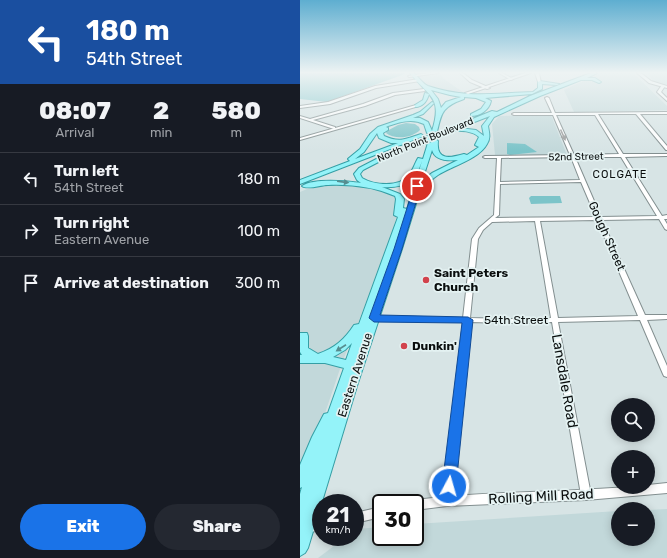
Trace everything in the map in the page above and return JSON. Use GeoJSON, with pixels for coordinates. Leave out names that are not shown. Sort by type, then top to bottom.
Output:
{"type":"FeatureCollection","features":[{"type":"Feature","properties":{"kind":"main road"},"geometry":{"type":"LineString","coordinates":[[417,106],[425,101],[425,99]]}},
{"type":"Feature","properties":{"kind":"main road"},"geometry":{"type":"LineString","coordinates":[[429,99],[431,106]]}},
{"type":"Feature","properties":{"kind":"main road"},"geometry":{"type":"LineString","coordinates":[[435,99],[439,113]]}},
{"type":"Feature","properties":{"kind":"main road"},"geometry":{"type":"LineString","coordinates":[[439,113],[448,103],[458,99]]}},
{"type":"Feature","properties":{"kind":"main road"},"geometry":{"type":"LineString","coordinates":[[464,119],[485,108],[489,102],[486,99]]}},
{"type":"Feature","properties":{"kind":"main road","name":"North Point Boulevard"},"geometry":{"type":"LineString","coordinates":[[502,105],[520,99]]}},
{"type":"Feature","properties":{"kind":"main road","name":"North Point Boulevard"},"geometry":{"type":"LineString","coordinates":[[302,186],[339,167],[412,139],[438,132],[522,99]]}},
{"type":"Feature","properties":{"kind":"main road"},"geometry":{"type":"LineString","coordinates":[[414,197],[419,193],[421,186],[429,177],[442,169],[465,159],[481,148],[487,136],[485,126],[492,116],[525,99]]}},
{"type":"Feature","properties":{"kind":"main road"},"geometry":{"type":"LineString","coordinates":[[417,106],[431,106]]}},
{"type":"Feature","properties":{"kind":"main road"},"geometry":{"type":"LineString","coordinates":[[339,167],[362,150],[368,139],[377,130],[396,121],[422,113],[431,106]]}},
{"type":"Feature","properties":{"kind":"main road","name":"Eastern Avenue"},"geometry":{"type":"LineString","coordinates":[[431,106],[432,121],[438,132]]}},
{"type":"Feature","properties":{"kind":"main road","name":"North Point Boulevard"},"geometry":{"type":"LineString","coordinates":[[302,186],[419,143],[464,119],[495,107]]}},
{"type":"Feature","properties":{"kind":"main road","name":"Eastern Avenue"},"geometry":{"type":"LineString","coordinates":[[300,548],[340,395],[350,366],[398,249],[414,197],[438,132],[439,113]]}},
{"type":"Feature","properties":{"kind":"main road"},"geometry":{"type":"LineString","coordinates":[[412,139],[391,141],[380,135],[382,131],[389,127],[409,120],[420,120],[438,132],[466,130],[479,133],[482,138],[479,144],[468,154],[460,157],[449,158],[438,156],[434,153],[433,149],[438,132]]}},
{"type":"Feature","properties":{"kind":"main road","name":"Eastern Avenue"},"geometry":{"type":"LineString","coordinates":[[307,523],[351,386],[370,318],[420,159],[438,132]]}},
{"type":"Feature","properties":{"kind":"main road"},"geometry":{"type":"LineString","coordinates":[[388,155],[361,169],[358,174],[359,179],[374,185],[396,184],[412,176],[420,159]]}},
{"type":"Feature","properties":{"kind":"main road"},"geometry":{"type":"LineString","coordinates":[[302,186],[318,183],[340,182],[395,193],[398,195],[401,202],[397,219],[399,224]]}},
{"type":"Feature","properties":{"kind":"main road"},"geometry":{"type":"LineString","coordinates":[[303,336],[302,347],[304,351],[318,358],[330,354],[347,344],[360,324],[370,318]]}},
{"type":"Feature","properties":{"kind":"main road"},"geometry":{"type":"LineString","coordinates":[[300,359],[318,358],[336,361],[350,366],[351,386]]}},
{"type":"Feature","properties":{"kind":"main road"},"geometry":{"type":"LineString","coordinates":[[300,482],[318,436],[340,395]]}},
{"type":"Feature","properties":{"kind":"street"},"geometry":{"type":"LineString","coordinates":[[300,107],[329,103],[340,99]]}},
{"type":"Feature","properties":{"kind":"street"},"geometry":{"type":"LineString","coordinates":[[310,120],[381,99]]}},
{"type":"Feature","properties":{"kind":"street","name":"Gough Street"},"geometry":{"type":"LineString","coordinates":[[547,99],[667,374]]}},
{"type":"Feature","properties":{"kind":"street"},"geometry":{"type":"LineString","coordinates":[[300,139],[334,128],[417,106]]}},
{"type":"Feature","properties":{"kind":"street"},"geometry":{"type":"LineString","coordinates":[[637,113],[667,150]]}},
{"type":"Feature","properties":{"kind":"street"},"geometry":{"type":"LineString","coordinates":[[514,114],[667,113]]}},
{"type":"Feature","properties":{"kind":"street"},"geometry":{"type":"LineString","coordinates":[[596,114],[667,228]]}},
{"type":"Feature","properties":{"kind":"street"},"geometry":{"type":"LineString","coordinates":[[300,117],[334,128]]}},
{"type":"Feature","properties":{"kind":"street","name":"52nd Street"},"geometry":{"type":"LineString","coordinates":[[485,157],[667,155]]}},
{"type":"Feature","properties":{"kind":"street"},"geometry":{"type":"LineString","coordinates":[[447,501],[468,320],[475,239],[481,229],[496,215],[499,158]]}},
{"type":"Feature","properties":{"kind":"street"},"geometry":{"type":"LineString","coordinates":[[498,183],[583,181]]}},
{"type":"Feature","properties":{"kind":"street"},"geometry":{"type":"LineString","coordinates":[[491,220],[667,217]]}},
{"type":"Feature","properties":{"kind":"street","name":"Lansdale Road"},"geometry":{"type":"LineString","coordinates":[[537,220],[586,495]]}},
{"type":"Feature","properties":{"kind":"street","name":"54th Street"},"geometry":{"type":"LineString","coordinates":[[370,318],[555,320],[667,317]]}},
{"type":"Feature","properties":{"kind":"street","name":"Rolling Mill Road"},"geometry":{"type":"LineString","coordinates":[[424,504],[447,501],[586,495],[667,488]]}},
{"type":"Feature","properties":{"kind":"shaded area"},"geometry":{"type":"Polygon","coordinates":[[[300,99],[335,99],[327,102],[300,99]]]}},
{"type":"Feature","properties":{"kind":"shaded area"},"geometry":{"type":"Polygon","coordinates":[[[568,99],[660,99],[667,106],[667,110],[574,112],[568,99]]]}},
{"type":"Feature","properties":{"kind":"shaded area"},"geometry":{"type":"Polygon","coordinates":[[[551,115],[567,155],[495,155],[492,124],[499,116],[551,115]]]}},
{"type":"Feature","properties":{"kind":"shaded area"},"geometry":{"type":"Polygon","coordinates":[[[406,123],[415,124],[420,130],[413,135],[403,137],[394,137],[386,133],[398,125],[406,123]]]}},
{"type":"Feature","properties":{"kind":"shaded area"},"geometry":{"type":"Polygon","coordinates":[[[507,143],[525,144],[537,152],[510,155],[507,154],[507,143]]]}},
{"type":"Feature","properties":{"kind":"shaded area"},"geometry":{"type":"Polygon","coordinates":[[[346,184],[390,193],[398,197],[400,203],[388,248],[342,363],[300,487],[300,192],[317,185],[346,184]]]}},
{"type":"Feature","properties":{"kind":"shaded area"},"geometry":{"type":"Polygon","coordinates":[[[531,196],[560,196],[562,203],[531,204],[529,198],[531,196]]]}},
{"type":"Feature","properties":{"kind":"shaded area"},"geometry":{"type":"Polygon","coordinates":[[[667,509],[667,558],[318,558],[334,546],[364,546],[364,528],[372,528],[372,546],[424,546],[424,523],[611,511],[611,546],[655,546],[655,510],[667,509]]]}},
{"type":"Feature","properties":{"kind":"place","name":"Saint Peters Church"},"geometry":{"type":"Point","coordinates":[426,280]}},
{"type":"Feature","properties":{"kind":"place","name":"Dunkin'"},"geometry":{"type":"Point","coordinates":[404,346]}},
{"type":"Feature","properties":{"kind":"district","name":"COLGATE"},"geometry":{"type":"Point","coordinates":[620,174]}},
{"type":"Feature","properties":{"kind":"route"},"geometry":{"type":"LineString","coordinates":[[417,186],[398,249],[374,318],[468,320],[449,486]]}}]}
